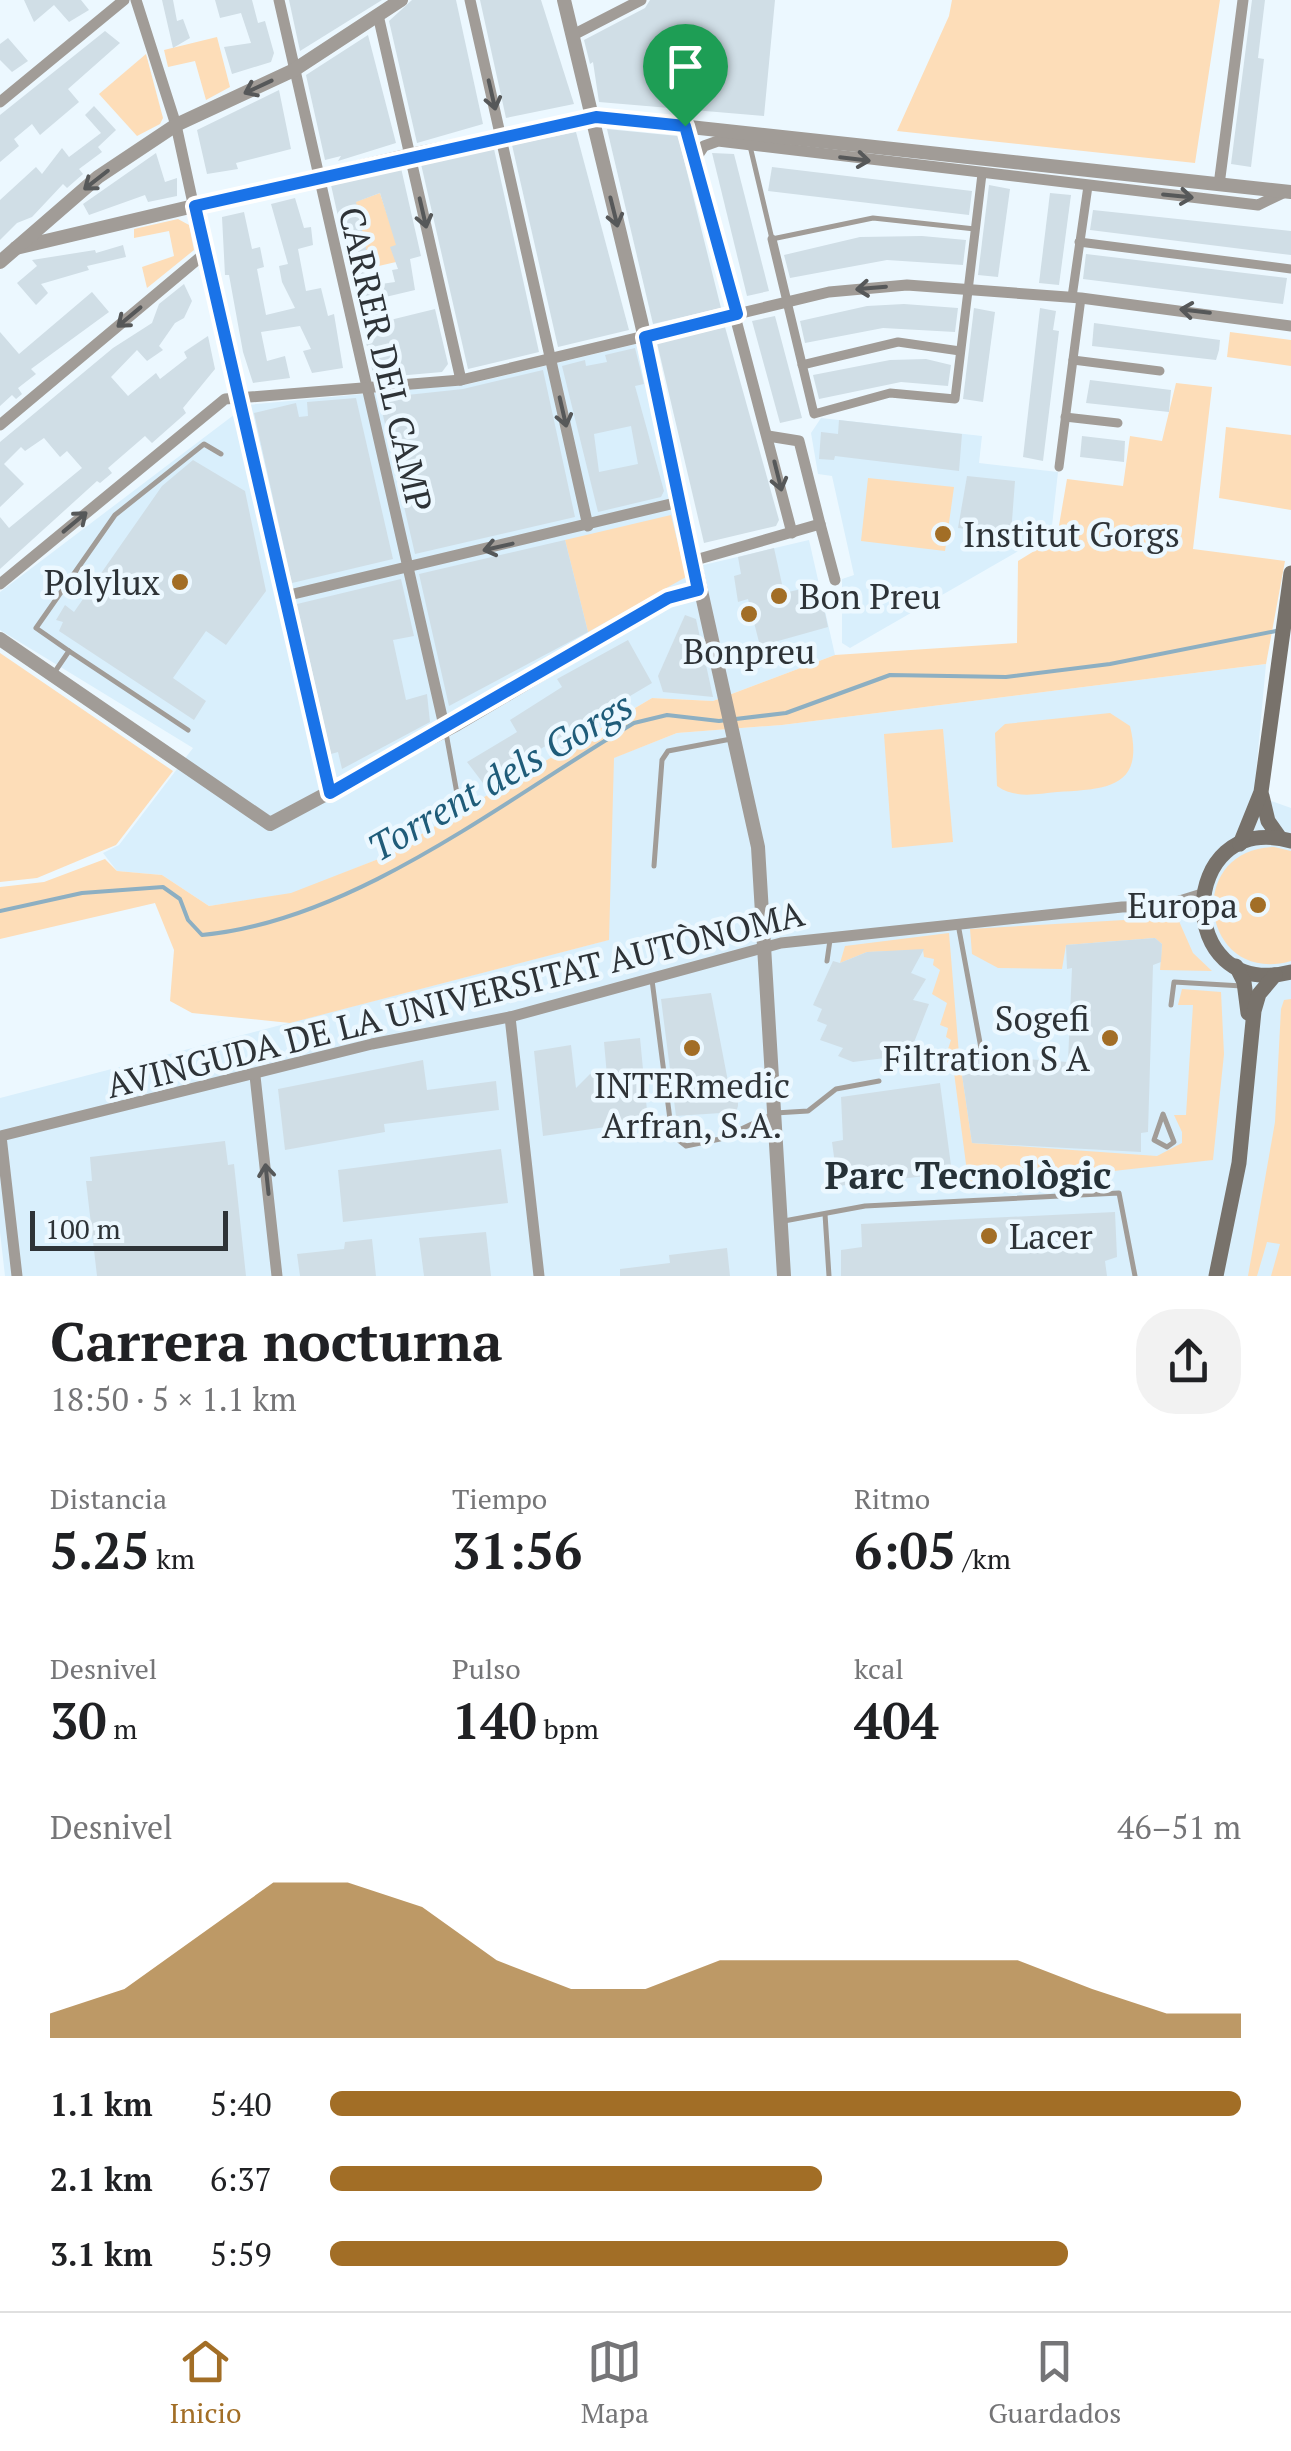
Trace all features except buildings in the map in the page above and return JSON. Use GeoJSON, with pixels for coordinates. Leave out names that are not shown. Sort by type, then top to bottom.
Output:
{"type":"FeatureCollection","features":[{"type":"Feature","properties":{"kind":"main road"},"geometry":{"type":"LineString","coordinates":[[1250,1032],[1245,987],[1236,966],[1213,945],[1202,915],[1202,894],[1214,866],[1240,844],[1261,792],[1291,573]]}},
{"type":"Feature","properties":{"kind":"main road"},"geometry":{"type":"LineString","coordinates":[[1261,792],[1268,820],[1286,840]]}},
{"type":"Feature","properties":{"kind":"main road"},"geometry":{"type":"LineString","coordinates":[[1240,844],[1286,840]]}},
{"type":"Feature","properties":{"kind":"main road"},"geometry":{"type":"LineString","coordinates":[[1236,966],[1283,973]]}},
{"type":"Feature","properties":{"kind":"main road"},"geometry":{"type":"LineString","coordinates":[[1216,1276],[1240,1162],[1250,1032],[1259,994],[1283,973]]}},
{"type":"Feature","properties":{"kind":"street"},"geometry":{"type":"LineString","coordinates":[[0,102],[124,0]]}},
{"type":"Feature","properties":{"kind":"street"},"geometry":{"type":"LineString","coordinates":[[136,0],[176,124],[330,793]]}},
{"type":"Feature","properties":{"kind":"street","name":"CARRER DEL CAMP"},"geometry":{"type":"LineString","coordinates":[[279,0],[445,730]]}},
{"type":"Feature","properties":{"kind":"street"},"geometry":{"type":"LineString","coordinates":[[0,262],[98,176],[176,124],[294,70],[401,0]]}},
{"type":"Feature","properties":{"kind":"street"},"geometry":{"type":"LineString","coordinates":[[470,0],[588,526]]}},
{"type":"Feature","properties":{"kind":"street"},"geometry":{"type":"LineString","coordinates":[[564,0],[645,337],[692,561],[694,591],[726,699],[758,847],[784,1276]]}},
{"type":"Feature","properties":{"kind":"street"},"geometry":{"type":"LineString","coordinates":[[573,35],[641,0]]}},
{"type":"Feature","properties":{"kind":"street"},"geometry":{"type":"LineString","coordinates":[[1219,184],[1243,0]]}},
{"type":"Feature","properties":{"kind":"street"},"geometry":{"type":"LineString","coordinates":[[378,15],[461,380]]}},
{"type":"Feature","properties":{"kind":"street"},"geometry":{"type":"LineString","coordinates":[[16,248],[410,155],[591,118],[1288,192]]}},
{"type":"Feature","properties":{"kind":"street"},"geometry":{"type":"LineString","coordinates":[[685,126],[792,533]]}},
{"type":"Feature","properties":{"kind":"street"},"geometry":{"type":"LineString","coordinates":[[696,158],[712,142],[1258,205],[1288,192]]}},
{"type":"Feature","properties":{"kind":"street"},"geometry":{"type":"LineString","coordinates":[[772,239],[814,414],[890,393],[955,399],[982,174]]}},
{"type":"Feature","properties":{"kind":"street"},"geometry":{"type":"LineString","coordinates":[[1058,467],[1088,186]]}},
{"type":"Feature","properties":{"kind":"street"},"geometry":{"type":"LineString","coordinates":[[50,218],[60,238]]}},
{"type":"Feature","properties":{"kind":"street"},"geometry":{"type":"LineString","coordinates":[[1080,242],[1291,269]]}},
{"type":"Feature","properties":{"kind":"street"},"geometry":{"type":"LineString","coordinates":[[0,425],[204,254]]}},
{"type":"Feature","properties":{"kind":"street"},"geometry":{"type":"LineString","coordinates":[[0,584],[224,399],[461,380],[830,292],[907,285],[1076,297],[1291,326]]}},
{"type":"Feature","properties":{"kind":"street"},"geometry":{"type":"LineString","coordinates":[[802,365],[898,342],[960,351]]}},
{"type":"Feature","properties":{"kind":"street"},"geometry":{"type":"LineString","coordinates":[[1072,360],[1160,371]]}},
{"type":"Feature","properties":{"kind":"street"},"geometry":{"type":"LineString","coordinates":[[1065,417],[1118,423]]}},
{"type":"Feature","properties":{"kind":"street"},"geometry":{"type":"LineString","coordinates":[[768,436],[799,441],[834,580]]}},
{"type":"Feature","properties":{"kind":"street"},"geometry":{"type":"LineString","coordinates":[[285,596],[679,502]]}},
{"type":"Feature","properties":{"kind":"street"},"geometry":{"type":"LineString","coordinates":[[692,561],[820,524]]}},
{"type":"Feature","properties":{"kind":"street"},"geometry":{"type":"LineString","coordinates":[[0,639],[265,824],[276,822],[445,730],[668,598],[694,591]]}},
{"type":"Feature","properties":{"kind":"street","name":"AVINGUDA DE LA UNIVERSITAT AUTÒNOMA"},"geometry":{"type":"LineString","coordinates":[[2,1136],[372,1044],[510,1017],[766,947],[958,922],[1162,906],[1202,894]]}},
{"type":"Feature","properties":{"kind":"street","name":"AVINGUDA DE LA UNIVERSITAT AUTÒNOMA"},"geometry":{"type":"LineString","coordinates":[[1162,906],[1202,915]]}},
{"type":"Feature","properties":{"kind":"street"},"geometry":{"type":"LineString","coordinates":[[510,1017],[539,1276]]}},
{"type":"Feature","properties":{"kind":"street"},"geometry":{"type":"LineString","coordinates":[[255,1076],[278,1276]]}},
{"type":"Feature","properties":{"kind":"street"},"geometry":{"type":"LineString","coordinates":[[2,1136],[17,1276]]}},
{"type":"Feature","properties":{"kind":"lane"},"geometry":{"type":"LineString","coordinates":[[750,145],[772,239],[873,218],[975,229]]}},
{"type":"Feature","properties":{"kind":"lane"},"geometry":{"type":"LineString","coordinates":[[188,730],[36,628],[115,516],[204,444],[221,454]]}},
{"type":"Feature","properties":{"kind":"lane"},"geometry":{"type":"LineString","coordinates":[[52,676],[69,651]]}},
{"type":"Feature","properties":{"kind":"lane"},"geometry":{"type":"LineString","coordinates":[[445,730],[458,799]]}},
{"type":"Feature","properties":{"kind":"lane"},"geometry":{"type":"LineString","coordinates":[[654,866],[662,760],[668,750],[733,733]]}},
{"type":"Feature","properties":{"kind":"lane"},"geometry":{"type":"LineString","coordinates":[[958,922],[981,1048]]}},
{"type":"Feature","properties":{"kind":"lane"},"geometry":{"type":"LineString","coordinates":[[827,961],[831,937]]}},
{"type":"Feature","properties":{"kind":"lane"},"geometry":{"type":"LineString","coordinates":[[651,977],[672,1134],[686,1146],[720,1140],[775,1113],[808,1111],[836,1089],[879,1081]]}},
{"type":"Feature","properties":{"kind":"lane"},"geometry":{"type":"LineString","coordinates":[[1171,1004],[1174,982],[1245,987]]}},
{"type":"Feature","properties":{"kind":"lane"},"geometry":{"type":"LineString","coordinates":[[1163,1114],[1175,1134],[1174,1142],[1167,1147],[1154,1140],[1163,1114]]}},
{"type":"Feature","properties":{"kind":"lane"},"geometry":{"type":"LineString","coordinates":[[782,1222],[865,1206],[1119,1193],[1135,1276]]}},
{"type":"Feature","properties":{"kind":"lane"},"geometry":{"type":"LineString","coordinates":[[826,1214],[829,1276]]}},
{"type":"Feature","properties":{"kind":"shaded area"},"geometry":{"type":"Polygon","coordinates":[[[952,0],[1220,0],[1195,163],[897,131],[949,16],[952,0]]]}},
{"type":"Feature","properties":{"kind":"shaded area"},"geometry":{"type":"Polygon","coordinates":[[[217,37],[230,87],[206,100],[195,61],[168,67],[164,50],[217,37]]]}},
{"type":"Feature","properties":{"kind":"shaded area"},"geometry":{"type":"Polygon","coordinates":[[[146,54],[163,118],[160,124],[137,136],[99,94],[146,54]]]}},
{"type":"Feature","properties":{"kind":"shaded area"},"geometry":{"type":"Polygon","coordinates":[[[380,193],[397,245],[396,262],[370,268],[355,202],[380,193]]]}},
{"type":"Feature","properties":{"kind":"shaded area"},"geometry":{"type":"Polygon","coordinates":[[[178,219],[189,225],[194,250],[147,288],[142,267],[174,256],[169,231],[134,238],[134,229],[178,219]]]}},
{"type":"Feature","properties":{"kind":"shaded area"},"geometry":{"type":"Polygon","coordinates":[[[1230,332],[1291,340],[1291,366],[1227,357],[1230,332]]]}},
{"type":"Feature","properties":{"kind":"shaded area"},"geometry":{"type":"Polygon","coordinates":[[[636,344],[699,566],[809,540],[835,655],[713,701],[652,698],[381,858],[291,894],[209,906],[162,875],[117,871],[103,853],[119,845],[193,748],[0,630],[0,592],[247,405],[469,384],[636,344]]]}},
{"type":"Feature","properties":{"kind":"shaded area"},"geometry":{"type":"Polygon","coordinates":[[[1176,383],[1212,387],[1193,549],[1285,561],[1266,664],[782,725],[677,733],[614,758],[609,940],[290,1023],[192,1013],[170,1001],[174,950],[155,903],[0,939],[0,887],[44,882],[105,859],[117,871],[162,875],[209,906],[291,893],[381,858],[652,698],[713,701],[835,655],[1017,643],[1018,561],[1057,537],[1067,479],[1123,486],[1130,436],[1162,441],[1176,383]]]}},
{"type":"Feature","properties":{"kind":"shaded area","name":"Institut Gorgs"},"geometry":{"type":"Polygon","coordinates":[[[821,418],[982,436],[979,463],[1058,472],[1052,526],[1034,542],[850,648],[842,643],[842,579],[854,575],[832,476],[818,474],[811,433],[821,418]]]}},
{"type":"Feature","properties":{"kind":"shaded area"},"geometry":{"type":"Polygon","coordinates":[[[1226,427],[1291,435],[1291,510],[1219,498],[1226,427]]]}},
{"type":"Feature","properties":{"kind":"shaded area"},"geometry":{"type":"Polygon","coordinates":[[[868,478],[954,487],[945,551],[861,541],[868,478]]]}},
{"type":"Feature","properties":{"kind":"shaded area"},"geometry":{"type":"Polygon","coordinates":[[[671,515],[686,577],[588,632],[565,540],[671,515]]]}},
{"type":"Feature","properties":{"kind":"shaded area"},"geometry":{"type":"Polygon","coordinates":[[[0,653],[173,771],[116,845],[37,878],[0,882],[0,653]]]}},
{"type":"Feature","properties":{"kind":"shaded area"},"geometry":{"type":"Polygon","coordinates":[[[1266,664],[1254,795],[1291,808],[1291,1276],[5,1276],[0,1232],[0,1098],[608,940],[613,758],[677,733],[782,725],[1266,664]]]}},
{"type":"Feature","properties":{"kind":"shaded area"},"geometry":{"type":"Polygon","coordinates":[[[1110,713],[1130,726],[1133,747],[1132,762],[1118,781],[1092,789],[1034,794],[1011,793],[997,786],[995,733],[1005,724],[1110,713]]]}},
{"type":"Feature","properties":{"kind":"shaded area"},"geometry":{"type":"Polygon","coordinates":[[[943,729],[953,842],[892,848],[884,734],[943,729]]]}},
{"type":"Feature","properties":{"kind":"shaded area"},"geometry":{"type":"Polygon","coordinates":[[[1274,847],[1291,851],[1291,961],[1261,964],[1238,955],[1222,937],[1214,915],[1215,891],[1225,870],[1244,854],[1274,847]]]}},
{"type":"Feature","properties":{"kind":"shaded area"},"geometry":{"type":"Polygon","coordinates":[[[1178,919],[1193,953],[1212,971],[1160,970],[1162,944],[1155,938],[1066,945],[1062,969],[998,968],[972,954],[970,929],[1178,919]]]}},
{"type":"Feature","properties":{"kind":"shaded area"},"geometry":{"type":"Polygon","coordinates":[[[949,933],[959,1054],[972,1143],[1157,1156],[1182,1143],[1182,1132],[1174,1115],[1186,1115],[1193,1005],[1178,1005],[1182,989],[1221,992],[1224,1054],[1213,1160],[969,1187],[953,1065],[943,1064],[951,1040],[946,1037],[948,1028],[940,1025],[947,1003],[932,994],[940,970],[933,965],[934,959],[924,957],[923,950],[867,952],[840,963],[845,946],[949,933]]]}},
{"type":"Feature","properties":{"kind":"shaded area"},"geometry":{"type":"Polygon","coordinates":[[[1291,999],[1291,1276],[1271,1276],[1280,1244],[1267,1242],[1257,1276],[1248,1276],[1275,1122],[1281,1009],[1284,1000],[1291,999]]]}},
{"type":"Feature","properties":{"kind":"waterway","name":"Torrent dels Gorgs"},"geometry":{"type":"LineString","coordinates":[[0,911],[82,893],[163,887],[180,899],[188,920],[202,935],[259,925],[315,907],[426,853],[634,723],[667,715],[719,721],[786,713],[890,675],[1006,677],[1110,664],[1276,631]]}},
{"type":"Feature","properties":{"kind":"place","name":"Institut Gorgs"},"geometry":{"type":"Point","coordinates":[943,534]}},
{"type":"Feature","properties":{"kind":"place","name":"Polylux"},"geometry":{"type":"Point","coordinates":[180,582]}},
{"type":"Feature","properties":{"kind":"place","name":"Bon Preu"},"geometry":{"type":"Point","coordinates":[779,596]}},
{"type":"Feature","properties":{"kind":"place","name":"Bonpreu"},"geometry":{"type":"Point","coordinates":[749,614]}},
{"type":"Feature","properties":{"kind":"place","name":"Europa"},"geometry":{"type":"Point","coordinates":[1258,905]}},
{"type":"Feature","properties":{"kind":"place","name":"Sogefi Filtration S A"},"geometry":{"type":"Point","coordinates":[1110,1038]}},
{"type":"Feature","properties":{"kind":"place","name":"INTERmedic Arfran, S.A."},"geometry":{"type":"Point","coordinates":[692,1048]}},
{"type":"Feature","properties":{"kind":"place","name":"Lacer"},"geometry":{"type":"Point","coordinates":[989,1236]}},
{"type":"Feature","properties":{"kind":"district","name":"Parc Tecnològic"},"geometry":{"type":"Point","coordinates":[968,1175]}},
{"type":"Feature","properties":{"kind":"route"},"geometry":{"type":"LineString","coordinates":[[596,117],[685,126],[737,314],[645,337],[698,590],[668,598],[457,724],[330,793],[195,206],[578,119],[596,117]]}}]}
